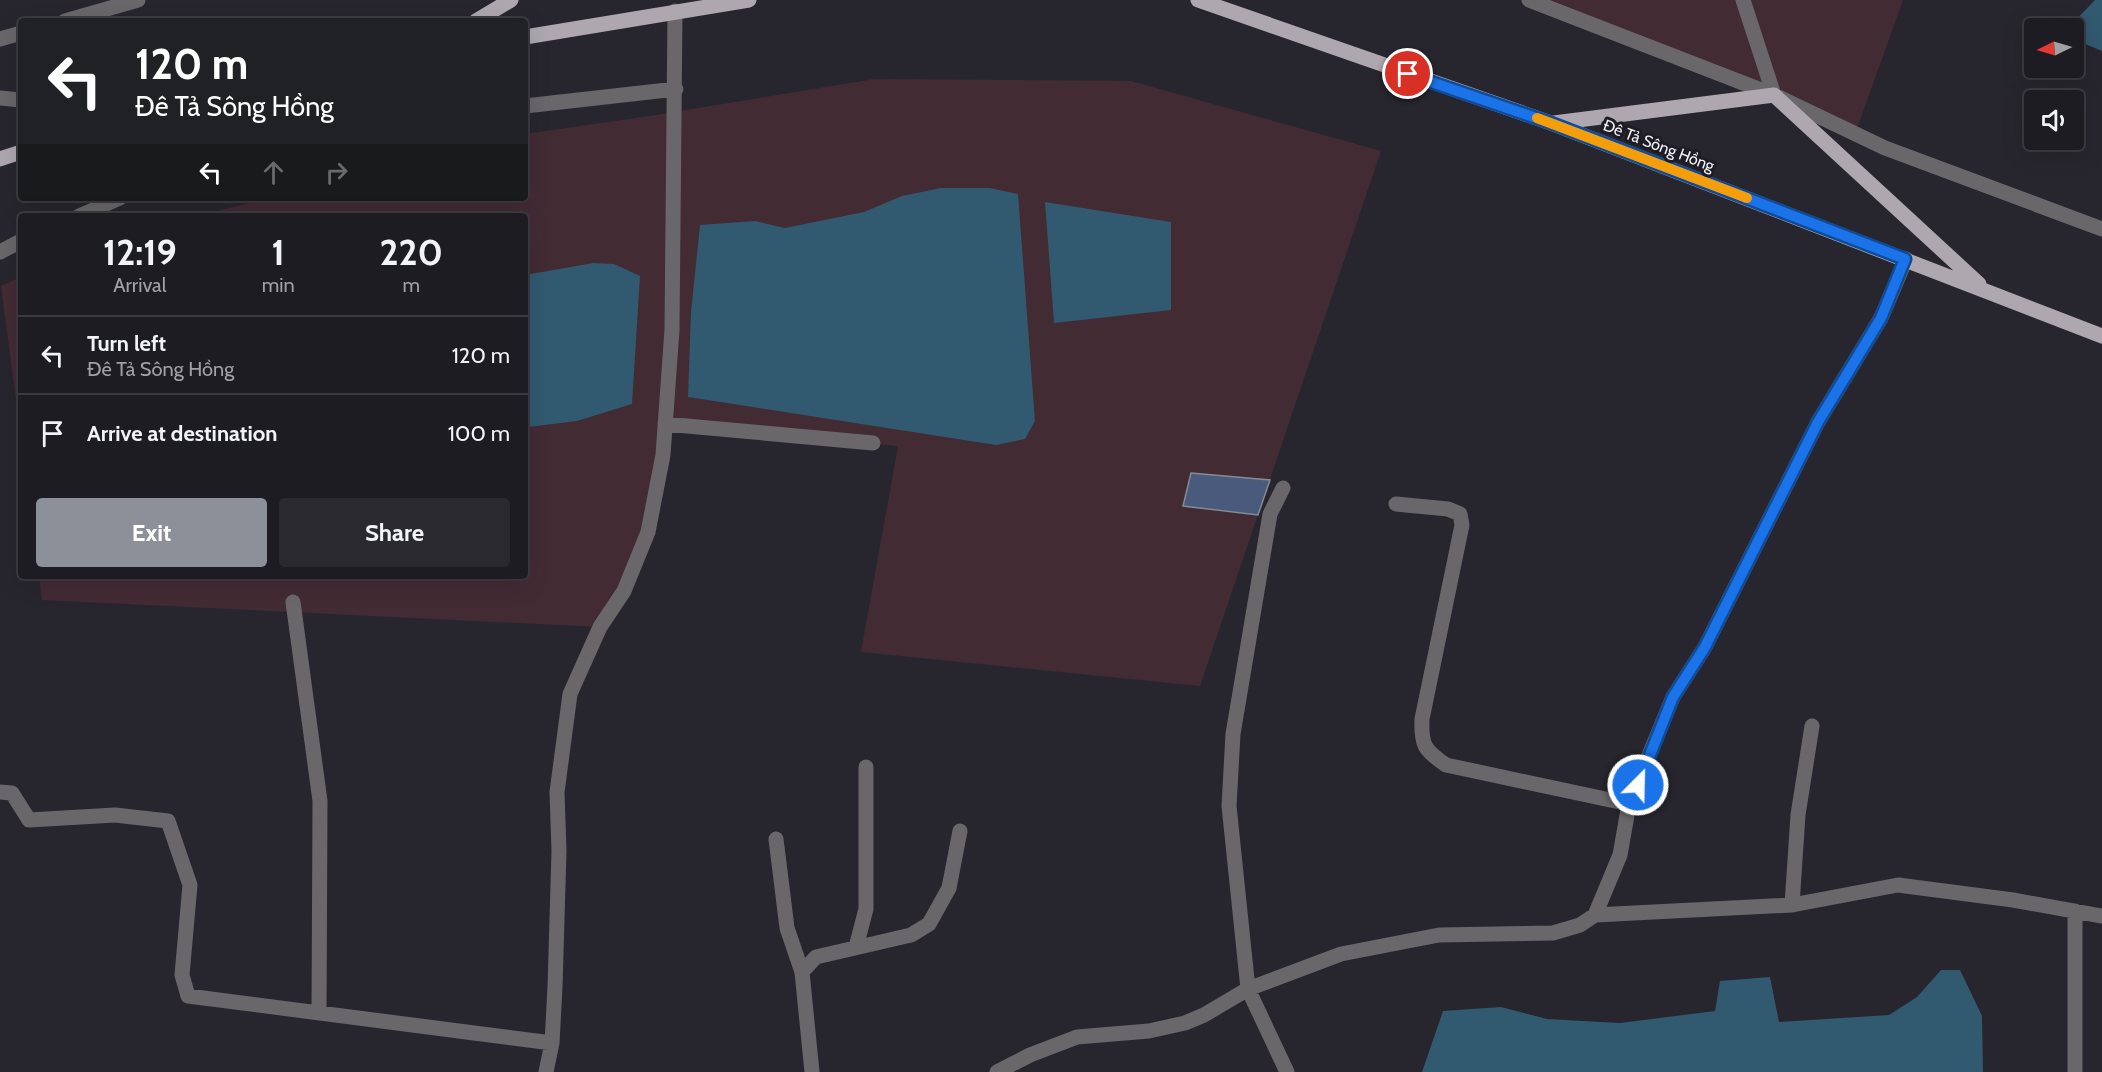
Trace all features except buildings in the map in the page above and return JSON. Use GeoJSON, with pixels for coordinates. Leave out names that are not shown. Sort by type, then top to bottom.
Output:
{"type":"FeatureCollection","features":[{"type":"Feature","properties":{"kind":"main road"},"geometry":{"type":"LineString","coordinates":[[481,18],[511,0]]}},
{"type":"Feature","properties":{"kind":"main road"},"geometry":{"type":"LineString","coordinates":[[528,36],[749,0]]}},
{"type":"Feature","properties":{"kind":"main road","name":"Đê Tả Sông Hồng"},"geometry":{"type":"LineString","coordinates":[[1198,0],[1551,123],[2102,336]]}},
{"type":"Feature","properties":{"kind":"main road"},"geometry":{"type":"LineString","coordinates":[[1551,123],[1774,95],[1986,290]]}},
{"type":"Feature","properties":{"kind":"main road"},"geometry":{"type":"LineString","coordinates":[[0,159],[18,153]]}},
{"type":"Feature","properties":{"kind":"street"},"geometry":{"type":"LineString","coordinates":[[75,18],[138,0]]}},
{"type":"Feature","properties":{"kind":"street"},"geometry":{"type":"LineString","coordinates":[[1529,0],[1774,95],[1885,148],[2102,229]]}},
{"type":"Feature","properties":{"kind":"street"},"geometry":{"type":"LineString","coordinates":[[1743,0],[1774,95]]}},
{"type":"Feature","properties":{"kind":"street"},"geometry":{"type":"LineString","coordinates":[[546,1072],[552,1043],[559,851],[557,792],[570,694],[600,627],[624,591],[648,532],[663,455],[672,330],[675,11]]}},
{"type":"Feature","properties":{"kind":"street"},"geometry":{"type":"LineString","coordinates":[[0,39],[18,34]]}},
{"type":"Feature","properties":{"kind":"street"},"geometry":{"type":"LineString","coordinates":[[528,106],[676,89]]}},
{"type":"Feature","properties":{"kind":"street"},"geometry":{"type":"LineString","coordinates":[[0,98],[18,100]]}},
{"type":"Feature","properties":{"kind":"street"},"geometry":{"type":"LineString","coordinates":[[86,213],[113,201]]}},
{"type":"Feature","properties":{"kind":"street"},"geometry":{"type":"LineString","coordinates":[[0,252],[18,243]]}},
{"type":"Feature","properties":{"kind":"street"},"geometry":{"type":"LineString","coordinates":[[1595,915],[1620,855],[1629,804],[1673,697],[1705,647],[1818,422],[1881,318],[1905,259]]}},
{"type":"Feature","properties":{"kind":"street"},"geometry":{"type":"LineString","coordinates":[[665,424],[873,443]]}},
{"type":"Feature","properties":{"kind":"street"},"geometry":{"type":"LineString","coordinates":[[1283,488],[1270,514],[1233,734],[1229,770],[1229,806],[1248,989],[1287,1072]]}},
{"type":"Feature","properties":{"kind":"street"},"geometry":{"type":"LineString","coordinates":[[1396,504],[1449,508],[1460,514],[1462,525],[1422,719],[1421,740],[1430,754],[1446,765],[1629,804]]}},
{"type":"Feature","properties":{"kind":"street"},"geometry":{"type":"LineString","coordinates":[[293,602],[320,801],[319,1013]]}},
{"type":"Feature","properties":{"kind":"street"},"geometry":{"type":"LineString","coordinates":[[1792,905],[1797,815],[1812,726]]}},
{"type":"Feature","properties":{"kind":"street"},"geometry":{"type":"LineString","coordinates":[[856,947],[866,909],[866,767]]}},
{"type":"Feature","properties":{"kind":"street"},"geometry":{"type":"LineString","coordinates":[[0,792],[12,793],[28,820],[115,815],[168,821],[190,885],[182,975],[188,996],[552,1043]]}},
{"type":"Feature","properties":{"kind":"street"},"geometry":{"type":"LineString","coordinates":[[802,972],[816,957],[911,935],[929,924],[949,888],[960,831]]}},
{"type":"Feature","properties":{"kind":"street"},"geometry":{"type":"LineString","coordinates":[[776,839],[787,928],[802,972],[812,1072]]}},
{"type":"Feature","properties":{"kind":"street"},"geometry":{"type":"LineString","coordinates":[[996,1072],[1030,1055],[1077,1037],[1149,1031],[1185,1023],[1204,1015],[1248,989],[1341,954],[1439,936],[1553,933],[1580,925],[1595,915],[1792,905],[1898,885],[1991,896],[2102,916]]}},
{"type":"Feature","properties":{"kind":"street"},"geometry":{"type":"LineString","coordinates":[[2075,911],[2075,1072]]}},
{"type":"Feature","properties":{"kind":"shaded area"},"geometry":{"type":"Polygon","coordinates":[[[1528,0],[1903,0],[1855,134],[1528,0]]]}},
{"type":"Feature","properties":{"kind":"shaded area"},"geometry":{"type":"Polygon","coordinates":[[[874,79],[1131,81],[1381,151],[1200,686],[861,652],[898,446],[665,424],[648,532],[600,627],[42,600],[39,579],[528,579],[528,213],[208,213],[258,201],[528,201],[528,134],[874,79]]]}},
{"type":"Feature","properties":{"kind":"shaded area"},"geometry":{"type":"Polygon","coordinates":[[[18,278],[18,415],[1,286],[18,278]]]}},
{"type":"Feature","properties":{"kind":"water"},"geometry":{"type":"Polygon","coordinates":[[[2095,0],[2102,0],[2102,51],[2084,44],[2084,18],[2078,18],[2095,0]]]}},
{"type":"Feature","properties":{"kind":"water"},"geometry":{"type":"Polygon","coordinates":[[[941,188],[990,188],[1018,194],[1035,421],[1025,439],[996,445],[688,397],[691,312],[700,225],[755,221],[785,228],[864,212],[902,196],[941,188]]]}},
{"type":"Feature","properties":{"kind":"water"},"geometry":{"type":"Polygon","coordinates":[[[1045,202],[1171,222],[1171,310],[1054,323],[1045,202]]]}},
{"type":"Feature","properties":{"kind":"water"},"geometry":{"type":"Polygon","coordinates":[[[593,263],[614,264],[640,276],[632,404],[577,421],[528,427],[528,274],[593,263]]]}},
{"type":"Feature","properties":{"kind":"water"},"geometry":{"type":"Polygon","coordinates":[[[1941,970],[1960,970],[1982,1016],[1983,1072],[1422,1072],[1443,1011],[1501,1007],[1547,1019],[1620,1023],[1715,1011],[1720,981],[1770,977],[1779,1022],[1889,1015],[1917,997],[1941,970]]]}},
{"type":"Feature","properties":{"kind":"slow traffic"},"geometry":{"type":"LineString","coordinates":[[1537,118],[1747,198]]}},
{"type":"Feature","properties":{"kind":"route"},"geometry":{"type":"LineString","coordinates":[[1408,74],[1551,123],[1905,259],[1881,318],[1848,369],[1818,422],[1705,647],[1673,697],[1638,785]]}}]}
